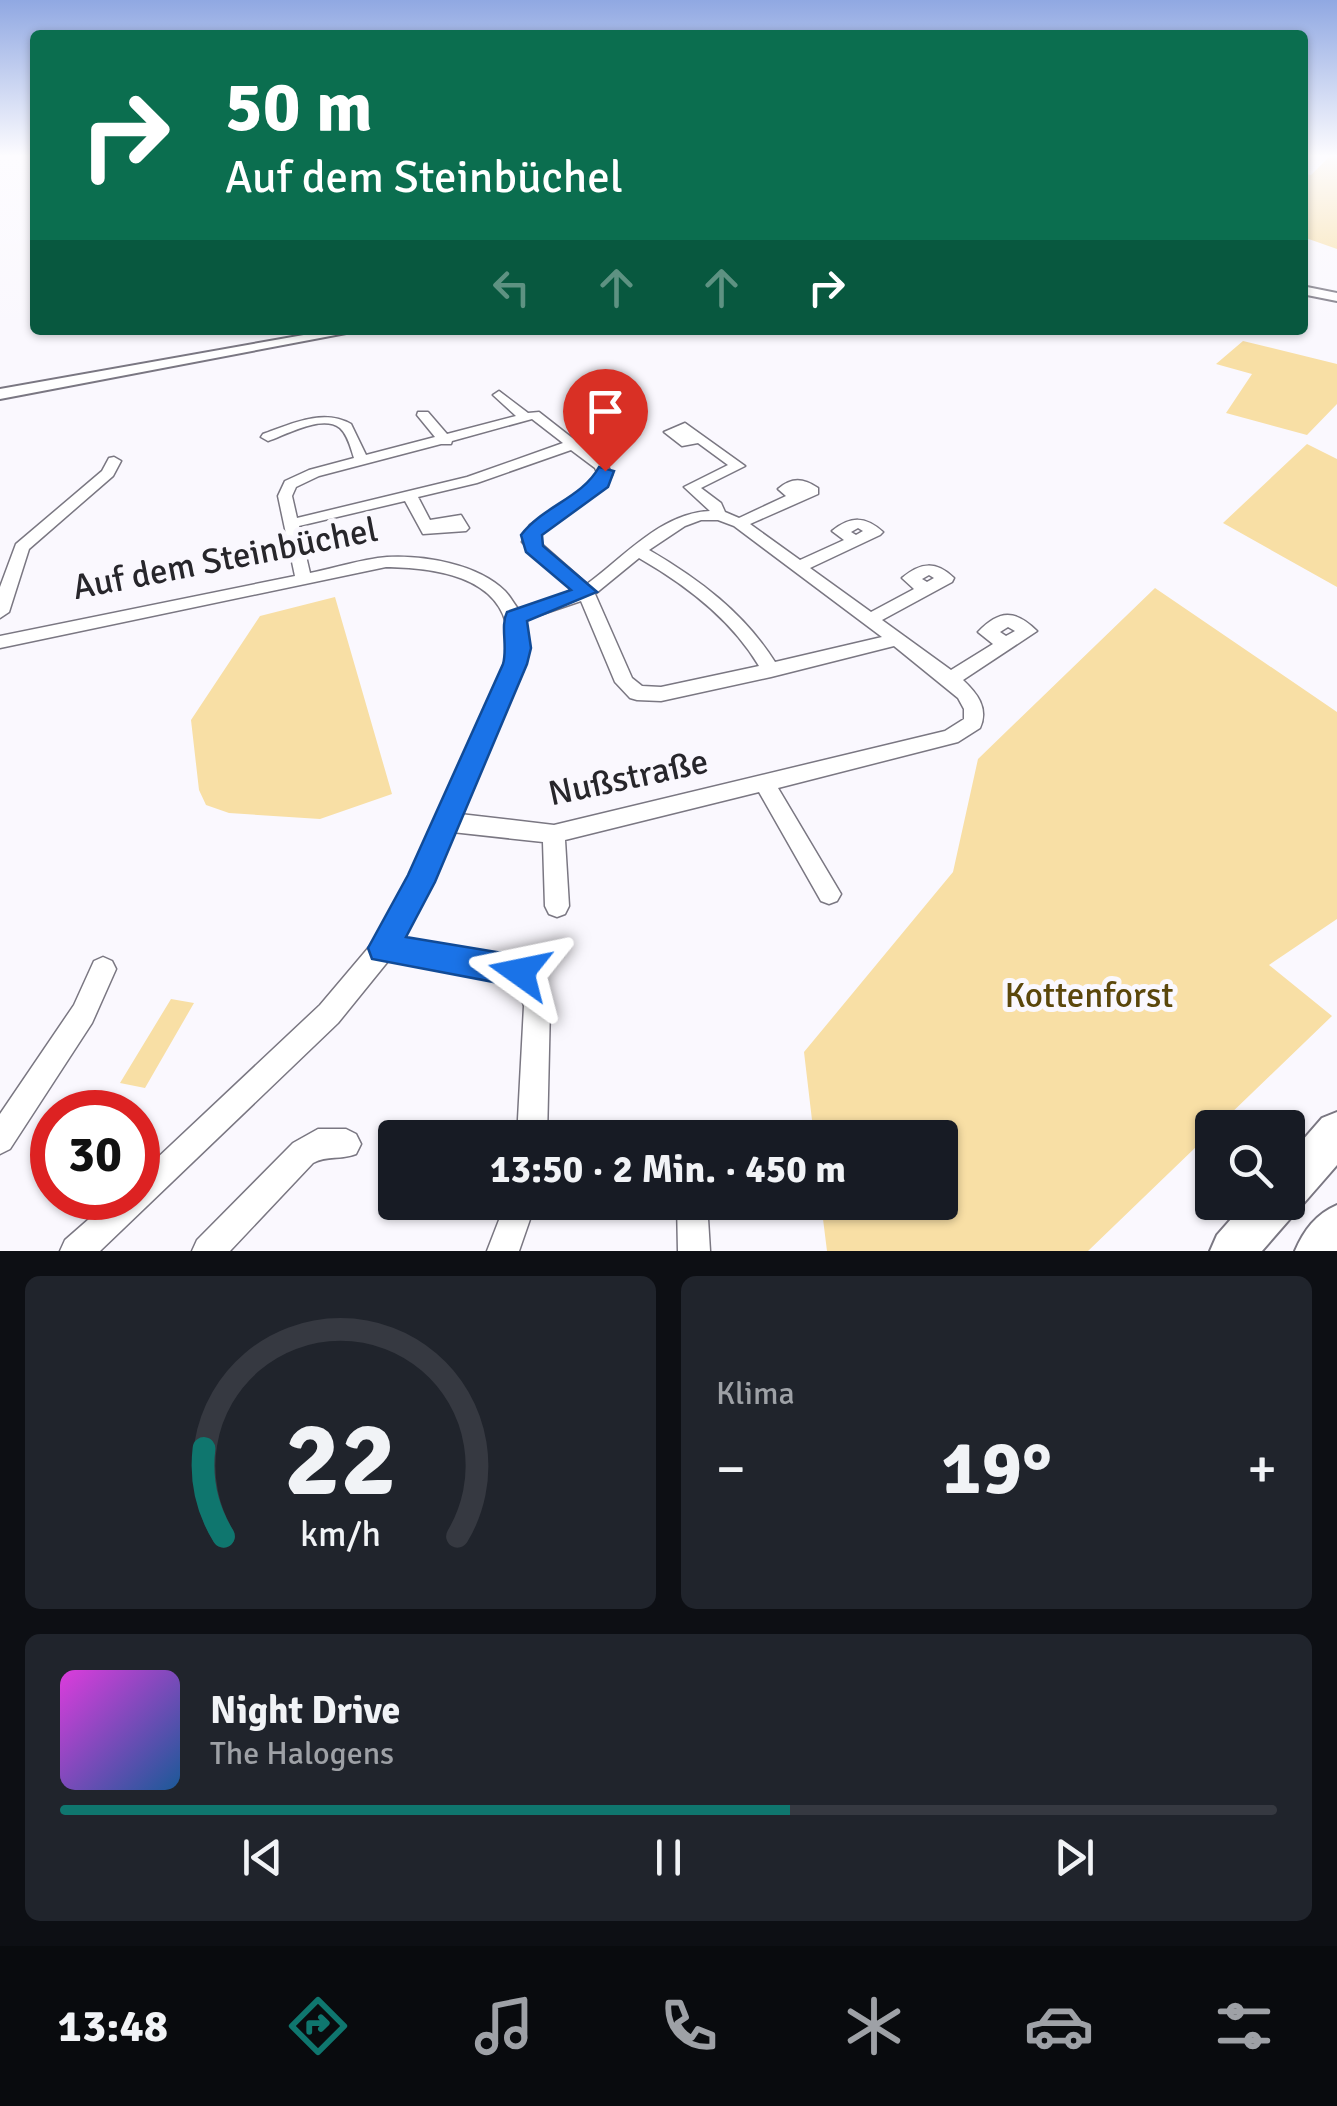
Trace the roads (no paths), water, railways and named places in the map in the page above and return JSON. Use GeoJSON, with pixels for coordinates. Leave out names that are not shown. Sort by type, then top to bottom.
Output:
{"type":"FeatureCollection","features":[{"type":"Feature","properties":{"kind":"highway"},"geometry":{"type":"LineString","coordinates":[[1305,1170],[1337,1133]]}},
{"type":"Feature","properties":{"kind":"highway"},"geometry":{"type":"LineString","coordinates":[[1234,1251],[1260,1220]]}},
{"type":"Feature","properties":{"kind":"highway"},"geometry":{"type":"LineString","coordinates":[[1318,1251],[1337,1227]]}},
{"type":"Feature","properties":{"kind":"main road"},"geometry":{"type":"LineString","coordinates":[[1308,291],[1337,297]]}},
{"type":"Feature","properties":{"kind":"main road"},"geometry":{"type":"LineString","coordinates":[[0,394],[327,335]]}},
{"type":"Feature","properties":{"kind":"street"},"geometry":{"type":"LineString","coordinates":[[499,396],[524,416]]}},
{"type":"Feature","properties":{"kind":"street"},"geometry":{"type":"LineString","coordinates":[[423,414],[446,440]]}},
{"type":"Feature","properties":{"kind":"street"},"geometry":{"type":"LineString","coordinates":[[303,576],[285,496],[290,484],[524,416],[538,416],[601,466],[604,478],[535,528],[530,542],[586,592],[624,682],[637,693],[661,694],[770,671],[882,645],[893,638]]}},
{"type":"Feature","properties":{"kind":"street"},"geometry":{"type":"LineString","coordinates":[[268,437],[293,428],[336,422],[347,428],[362,462]]}},
{"type":"Feature","properties":{"kind":"street"},"geometry":{"type":"LineString","coordinates":[[160,1175],[329,1014],[384,948],[446,822],[515,664],[519,648],[515,617],[586,592],[689,518],[718,514],[716,506],[691,488],[738,466],[697,439]]}},
{"type":"Feature","properties":{"kind":"street"},"geometry":{"type":"LineString","coordinates":[[291,524],[411,496],[574,444]]}},
{"type":"Feature","properties":{"kind":"street"},"geometry":{"type":"LineString","coordinates":[[0,612],[22,547],[108,473],[114,462]]}},
{"type":"Feature","properties":{"kind":"street"},"geometry":{"type":"LineString","coordinates":[[411,496],[426,525]]}},
{"type":"Feature","properties":{"kind":"street"},"geometry":{"type":"LineString","coordinates":[[739,523],[797,498]]}},
{"type":"Feature","properties":{"kind":"street","name":"Nußstraße"},"geometry":{"type":"LineString","coordinates":[[446,822],[554,834],[965,731],[976,711],[968,695],[739,523],[718,514]]}},
{"type":"Feature","properties":{"kind":"street"},"geometry":{"type":"LineString","coordinates":[[798,567],[855,541]]}},
{"type":"Feature","properties":{"kind":"street"},"geometry":{"type":"LineString","coordinates":[[641,552],[668,568],[750,636],[770,671]]}},
{"type":"Feature","properties":{"kind":"street","name":"Auf dem Steinbüchel"},"geometry":{"type":"LineString","coordinates":[[0,642],[376,562],[430,563],[480,580],[515,617]]}},
{"type":"Feature","properties":{"kind":"street"},"geometry":{"type":"LineString","coordinates":[[868,620],[926,589]]}},
{"type":"Feature","properties":{"kind":"street"},"geometry":{"type":"LineString","coordinates":[[950,680],[1006,644]]}},
{"type":"Feature","properties":{"kind":"street"},"geometry":{"type":"LineString","coordinates":[[764,783],[828,894]]}},
{"type":"Feature","properties":{"kind":"street"},"geometry":{"type":"LineString","coordinates":[[554,834],[558,906]]}},
{"type":"Feature","properties":{"kind":"street"},"geometry":{"type":"LineString","coordinates":[[384,948],[510,968],[528,978],[536,1006],[533,1120]]}},
{"type":"Feature","properties":{"kind":"street"},"geometry":{"type":"LineString","coordinates":[[0,1139],[83,1014],[102,969]]}},
{"type":"Feature","properties":{"kind":"street"},"geometry":{"type":"LineString","coordinates":[[208,1251],[303,1154],[318,1144],[346,1144]]}},
{"type":"Feature","properties":{"kind":"street"},"geometry":{"type":"LineString","coordinates":[[76,1251],[111,1220]]}},
{"type":"Feature","properties":{"kind":"street"},"geometry":{"type":"LineString","coordinates":[[503,1251],[515,1220]]}},
{"type":"Feature","properties":{"kind":"street"},"geometry":{"type":"LineString","coordinates":[[693,1220],[694,1251]]}},
{"type":"Feature","properties":{"kind":"park label","name":"Kottenforst"},"geometry":{"type":"Point","coordinates":[1089,995]}}]}
